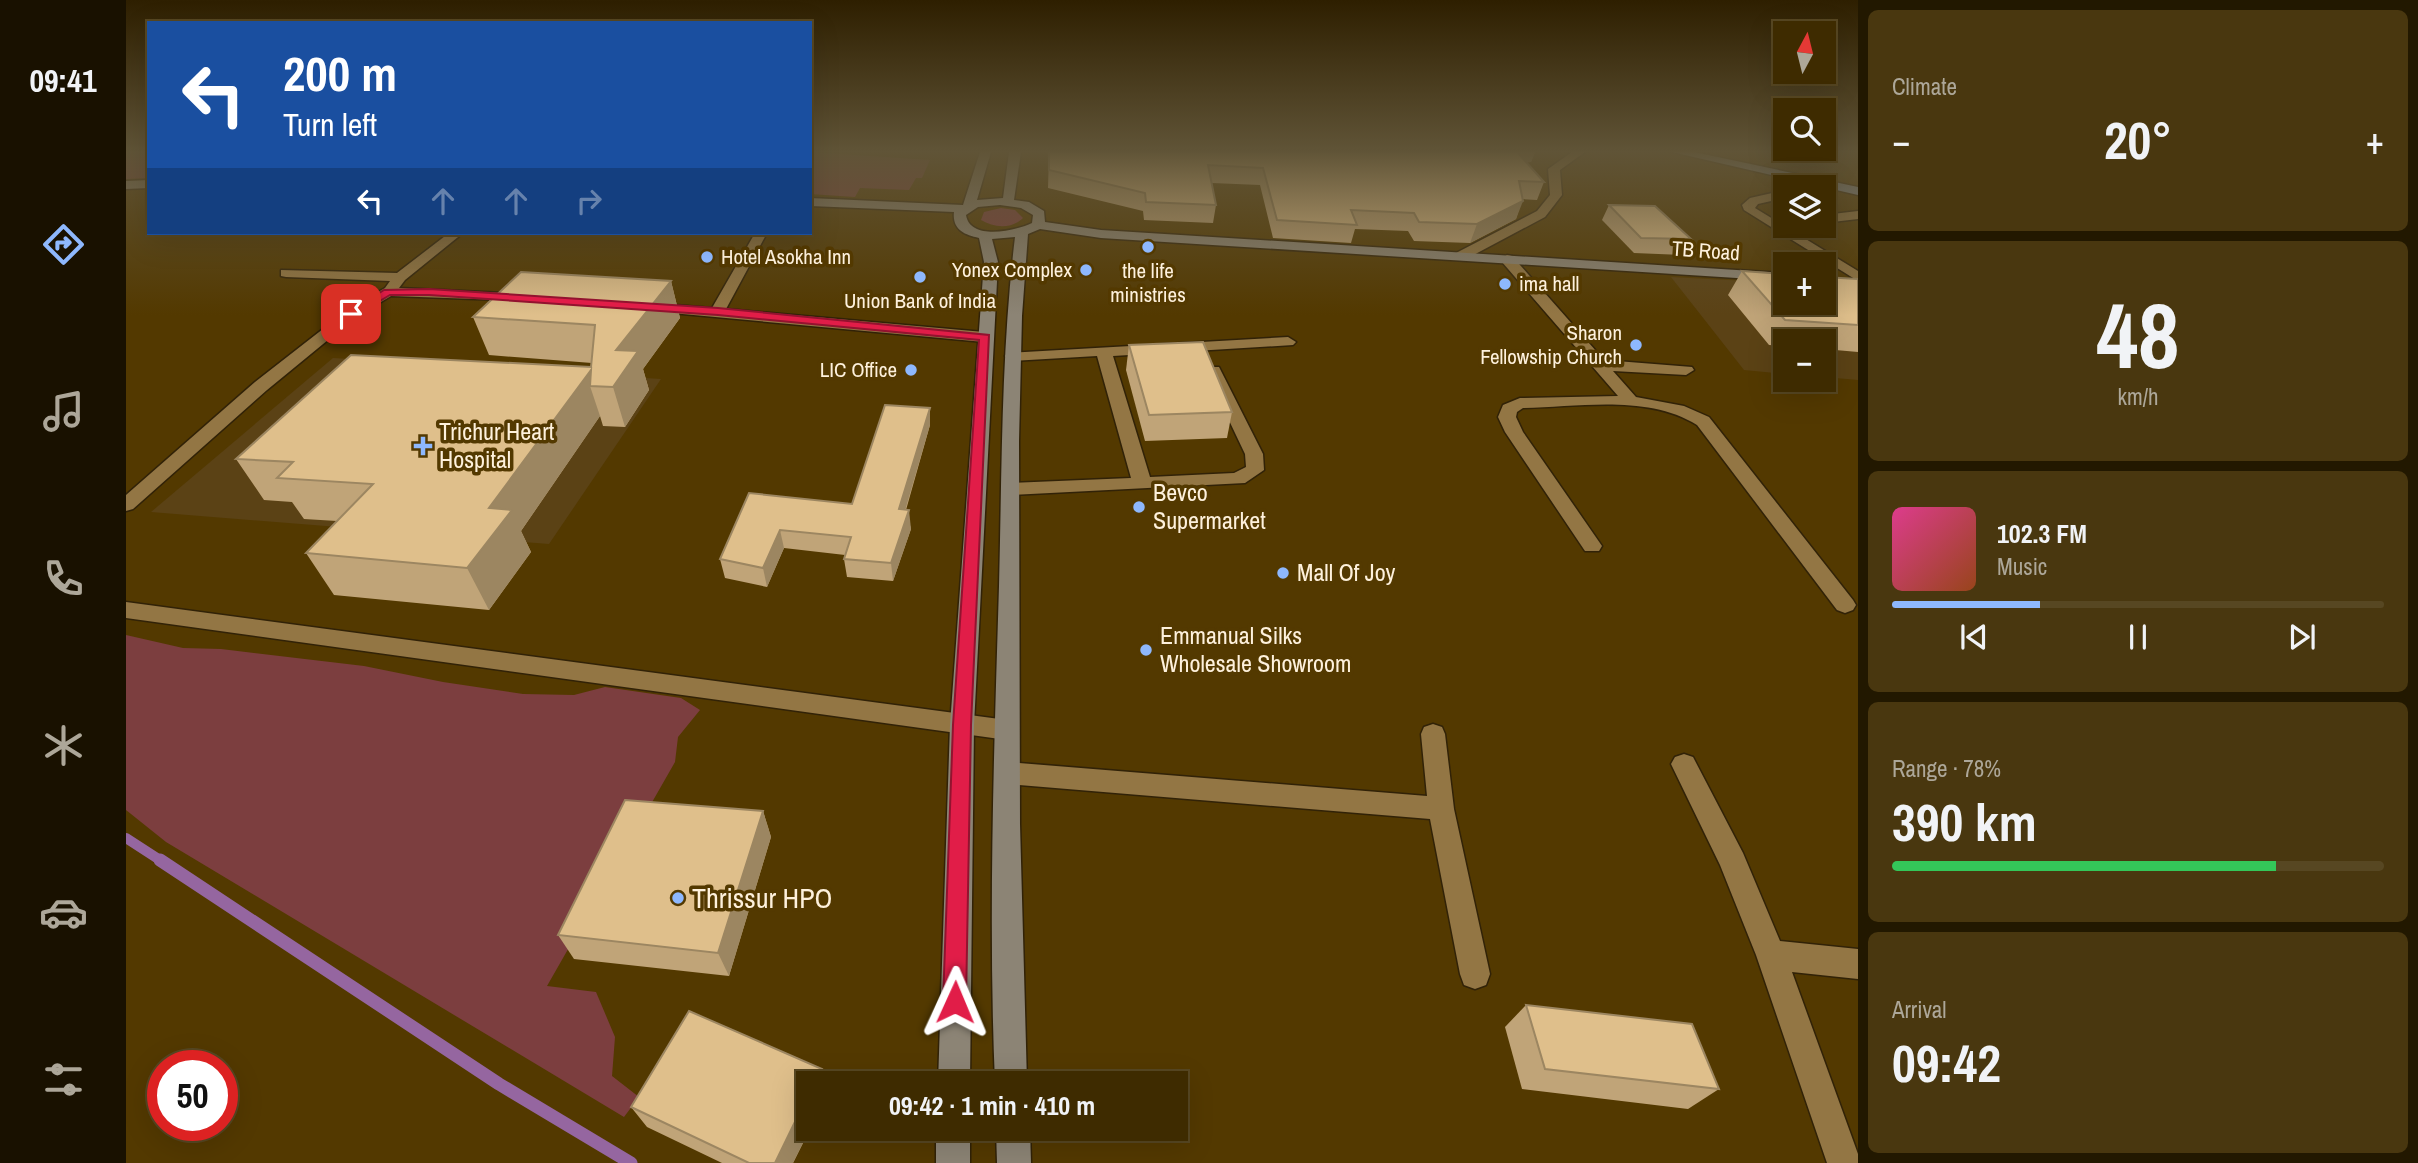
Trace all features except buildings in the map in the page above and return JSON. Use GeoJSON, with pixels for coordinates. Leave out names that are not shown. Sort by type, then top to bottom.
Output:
{"type":"FeatureCollection","features":[{"type":"Feature","properties":{"kind":"main road"},"geometry":{"type":"LineString","coordinates":[[876,206],[964,212]]}},
{"type":"Feature","properties":{"kind":"main road"},"geometry":{"type":"LineString","coordinates":[[954,1071],[962,725],[991,262],[985,234],[967,229],[964,212],[966,206]]}},
{"type":"Feature","properties":{"kind":"main road"},"geometry":{"type":"LineString","coordinates":[[812,212],[964,212],[977,206]]}},
{"type":"Feature","properties":{"kind":"main road"},"geometry":{"type":"LineString","coordinates":[[1011,1071],[1006,955],[1013,356],[1030,229],[1040,214],[1024,206]]}},
{"type":"Feature","properties":{"kind":"main road","name":"TB Road"},"geometry":{"type":"LineString","coordinates":[[985,234],[1030,229],[1773,276]]}},
{"type":"Feature","properties":{"kind":"main road"},"geometry":{"type":"LineString","coordinates":[[1836,280],[1858,279]]}},
{"type":"Feature","properties":{"kind":"main road"},"geometry":{"type":"LineString","coordinates":[[953,1141],[953,1163]]}},
{"type":"Feature","properties":{"kind":"main road"},"geometry":{"type":"LineString","coordinates":[[1013,1141],[1014,1163]]}},
{"type":"Feature","properties":{"kind":"street"},"geometry":{"type":"LineString","coordinates":[[1461,256],[1541,214],[1547,206]]}},
{"type":"Feature","properties":{"kind":"street"},"geometry":{"type":"LineString","coordinates":[[1749,206],[1769,224],[1858,279]]}},
{"type":"Feature","properties":{"kind":"street"},"geometry":{"type":"LineString","coordinates":[[1836,218],[1858,215]]}},
{"type":"Feature","properties":{"kind":"street"},"geometry":{"type":"LineString","coordinates":[[1769,224],[1773,224]]}},
{"type":"Feature","properties":{"kind":"street"},"geometry":{"type":"LineString","coordinates":[[126,505],[261,386],[351,314],[388,292],[400,277],[454,235]]}},
{"type":"Feature","properties":{"kind":"street"},"geometry":{"type":"LineString","coordinates":[[718,311],[760,235]]}},
{"type":"Feature","properties":{"kind":"street"},"geometry":{"type":"LineString","coordinates":[[1507,259],[1631,401]]}},
{"type":"Feature","properties":{"kind":"street"},"geometry":{"type":"LineString","coordinates":[[286,273],[400,277]]}},
{"type":"Feature","properties":{"kind":"street"},"geometry":{"type":"LineString","coordinates":[[388,292],[541,299]]}},
{"type":"Feature","properties":{"kind":"street"},"geometry":{"type":"LineString","coordinates":[[636,306],[718,311],[985,337]]}},
{"type":"Feature","properties":{"kind":"street"},"geometry":{"type":"LineString","coordinates":[[1013,356],[1288,342]]}},
{"type":"Feature","properties":{"kind":"street"},"geometry":{"type":"LineString","coordinates":[[1011,489],[1238,478],[1255,470],[1254,454],[1201,347]]}},
{"type":"Feature","properties":{"kind":"street"},"geometry":{"type":"LineString","coordinates":[[1104,352],[1142,483]]}},
{"type":"Feature","properties":{"kind":"street"},"geometry":{"type":"LineString","coordinates":[[1600,365],[1686,370]]}},
{"type":"Feature","properties":{"kind":"street"},"geometry":{"type":"LineString","coordinates":[[1592,546],[1514,432],[1507,417],[1509,409],[1520,403],[1631,401],[1690,412],[1703,421],[1845,605]]}},
{"type":"Feature","properties":{"kind":"street"},"geometry":{"type":"LineString","coordinates":[[126,610],[1007,730]]}},
{"type":"Feature","properties":{"kind":"street"},"geometry":{"type":"LineString","coordinates":[[1433,734],[1441,808],[1475,974]]}},
{"type":"Feature","properties":{"kind":"street"},"geometry":{"type":"LineString","coordinates":[[1684,764],[1733,862],[1771,955],[1844,1163]]}},
{"type":"Feature","properties":{"kind":"street"},"geometry":{"type":"LineString","coordinates":[[1008,773],[1441,808]]}},
{"type":"Feature","properties":{"kind":"street"},"geometry":{"type":"LineString","coordinates":[[1771,955],[1858,964]]}},
{"type":"Feature","properties":{"kind":"shaded area"},"geometry":{"type":"Polygon","coordinates":[[[1001,208],[1015,210],[1023,218],[1014,224],[1003,226],[981,220],[984,212],[1001,208]]]}},
{"type":"Feature","properties":{"kind":"shaded area"},"geometry":{"type":"Polygon","coordinates":[[[1671,277],[1773,282],[1773,315],[1836,315],[1836,297],[1858,287],[1858,380],[1836,378],[1836,329],[1773,329],[1773,373],[1744,370],[1671,277]]]}},
{"type":"Feature","properties":{"kind":"shaded area","name":"Trichur Heart Hospital"},"geometry":{"type":"Polygon","coordinates":[[[333,358],[661,379],[549,544],[151,512],[333,358]]]}},
{"type":"Feature","properties":{"kind":"shaded area"},"geometry":{"type":"Polygon","coordinates":[[[126,635],[183,648],[221,649],[364,666],[523,694],[574,695],[605,687],[681,698],[700,710],[678,737],[675,762],[547,986],[596,992],[615,1037],[612,1076],[639,1097],[624,1117],[166,842],[126,810],[126,635]]]}},
{"type":"Feature","properties":{"kind":"waterway"},"geometry":{"type":"LineString","coordinates":[[126,838],[163,862]]}},
{"type":"Feature","properties":{"kind":"waterway"},"geometry":{"type":"LineString","coordinates":[[160,860],[499,1084],[631,1163]]}},
{"type":"Feature","properties":{"kind":"place","name":"the life ministries"},"geometry":{"type":"Point","coordinates":[1148,247]}},
{"type":"Feature","properties":{"kind":"place","name":"Hotel Asokha Inn"},"geometry":{"type":"Point","coordinates":[707,257]}},
{"type":"Feature","properties":{"kind":"place","name":"Yonex Complex"},"geometry":{"type":"Point","coordinates":[1086,270]}},
{"type":"Feature","properties":{"kind":"place","name":"Union Bank of India"},"geometry":{"type":"Point","coordinates":[920,277]}},
{"type":"Feature","properties":{"kind":"place","name":"ima hall"},"geometry":{"type":"Point","coordinates":[1505,284]}},
{"type":"Feature","properties":{"kind":"place","name":"Sharon Fellowship Church"},"geometry":{"type":"Point","coordinates":[1636,345]}},
{"type":"Feature","properties":{"kind":"place","name":"LIC Office"},"geometry":{"type":"Point","coordinates":[911,370]}},
{"type":"Feature","properties":{"kind":"place","name":"Trichur Heart Hospital"},"geometry":{"type":"Point","coordinates":[423,446]}},
{"type":"Feature","properties":{"kind":"place","name":"Bevco Supermarket"},"geometry":{"type":"Point","coordinates":[1139,507]}},
{"type":"Feature","properties":{"kind":"place","name":"Mall Of Joy"},"geometry":{"type":"Point","coordinates":[1283,573]}},
{"type":"Feature","properties":{"kind":"place","name":"Emmanual Silks Wholesale Showroom"},"geometry":{"type":"Point","coordinates":[1146,650]}},
{"type":"Feature","properties":{"kind":"place","name":"Thrissur HPO"},"geometry":{"type":"Point","coordinates":[678,898]}},
{"type":"Feature","properties":{"kind":"route"},"geometry":{"type":"LineString","coordinates":[[351,314],[388,292],[429,292],[718,311],[985,337],[962,725],[955,1002]]}}]}
